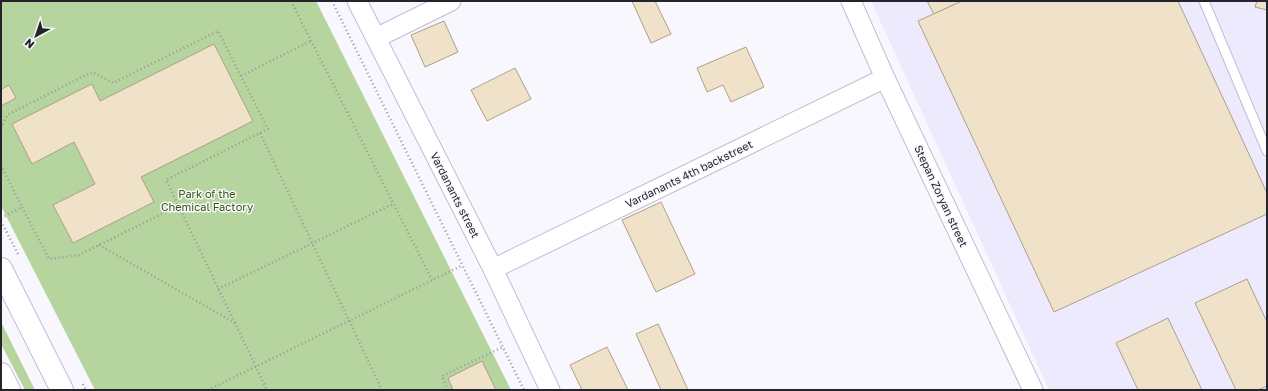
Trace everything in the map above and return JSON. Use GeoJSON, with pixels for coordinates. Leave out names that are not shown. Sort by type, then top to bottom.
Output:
{"type":"FeatureCollection","features":[{"type":"Feature","properties":{"kind":"main road"},"geometry":{"type":"LineString","coordinates":[[1,269],[62,390]]}},
{"type":"Feature","properties":{"kind":"main road"},"geometry":{"type":"LineString","coordinates":[[1,374],[9,390]]}},
{"type":"Feature","properties":{"kind":"street","name":"Vardanants street"},"geometry":{"type":"LineString","coordinates":[[357,1],[492,269],[550,390]]}},
{"type":"Feature","properties":{"kind":"street"},"geometry":{"type":"LineString","coordinates":[[376,38],[451,1]]}},
{"type":"Feature","properties":{"kind":"street","name":"Stepan Zoryan street"},"geometry":{"type":"LineString","coordinates":[[851,1],[885,78],[1033,390]]}},
{"type":"Feature","properties":{"kind":"street","name":"Vardanants 4th backstreet"},"geometry":{"type":"LineString","coordinates":[[492,269],[885,78]]}},
{"type":"Feature","properties":{"kind":"lane"},"geometry":{"type":"LineString","coordinates":[[1204,1],[1267,152]]}},
{"type":"Feature","properties":{"kind":"path"},"geometry":{"type":"LineString","coordinates":[[291,1],[432,280]]}},
{"type":"Feature","properties":{"kind":"path"},"geometry":{"type":"LineString","coordinates":[[332,1],[524,390]]}},
{"type":"Feature","properties":{"kind":"path"},"geometry":{"type":"LineString","coordinates":[[1,128],[7,115],[92,72],[113,83],[218,31],[268,129],[166,180],[267,390]]}},
{"type":"Feature","properties":{"kind":"path"},"geometry":{"type":"LineString","coordinates":[[241,76],[311,41]]}},
{"type":"Feature","properties":{"kind":"path"},"geometry":{"type":"LineString","coordinates":[[260,133],[382,390]]}},
{"type":"Feature","properties":{"kind":"path"},"geometry":{"type":"LineString","coordinates":[[1,165],[49,259],[79,256],[178,206]]}},
{"type":"Feature","properties":{"kind":"path"},"geometry":{"type":"LineString","coordinates":[[218,289],[393,204]]}},
{"type":"Feature","properties":{"kind":"path"},"geometry":{"type":"LineString","coordinates":[[1,218],[22,207]]}},
{"type":"Feature","properties":{"kind":"path"},"geometry":{"type":"LineString","coordinates":[[99,245],[235,323]]}},
{"type":"Feature","properties":{"kind":"path"},"geometry":{"type":"LineString","coordinates":[[208,390],[463,265]]}},
{"type":"Feature","properties":{"kind":"path"},"geometry":{"type":"LineString","coordinates":[[448,390],[442,376],[503,347]]}},
{"type":"Feature","properties":{"kind":"shaded area"},"geometry":{"type":"Polygon","coordinates":[[[871,1],[1267,1],[1267,390],[1049,390],[871,1]]]}},
{"type":"Feature","properties":{"kind":"green space","name":"Park of the Chemical Factory"},"geometry":{"type":"Polygon","coordinates":[[[1,1],[316,1],[511,390],[95,390],[1,206],[1,1]]]}},
{"type":"Feature","properties":{"kind":"green space"},"geometry":{"type":"Polygon","coordinates":[[[1,322],[35,390],[25,390],[1,344],[1,322]]]}},
{"type":"Feature","properties":{"kind":"building"},"geometry":{"type":"Polygon","coordinates":[[[632,1],[655,1],[671,34],[651,43],[632,1]]]}},
{"type":"Feature","properties":{"kind":"building"},"geometry":{"type":"Polygon","coordinates":[[[927,1],[962,1],[934,14],[927,1]]]}},
{"type":"Feature","properties":{"kind":"building"},"geometry":{"type":"Polygon","coordinates":[[[962,1],[1178,1],[1267,193],[1267,214],[1054,312],[918,21],[962,1]]]}},
{"type":"Feature","properties":{"kind":"building"},"geometry":{"type":"Polygon","coordinates":[[[1257,1],[1267,1],[1267,10],[1255,7],[1257,1]]]}},
{"type":"Feature","properties":{"kind":"building"},"geometry":{"type":"Polygon","coordinates":[[[444,21],[458,52],[425,67],[411,35],[444,21]]]}},
{"type":"Feature","properties":{"kind":"building"},"geometry":{"type":"Polygon","coordinates":[[[214,44],[253,121],[141,177],[154,202],[73,243],[53,205],[95,184],[74,142],[32,164],[12,124],[92,84],[100,101],[214,44]]]}},
{"type":"Feature","properties":{"kind":"building"},"geometry":{"type":"Polygon","coordinates":[[[746,47],[764,87],[731,102],[723,85],[707,92],[697,68],[746,47]]]}},
{"type":"Feature","properties":{"kind":"building"},"geometry":{"type":"Polygon","coordinates":[[[515,68],[531,99],[487,121],[471,90],[515,68]]]}},
{"type":"Feature","properties":{"kind":"building"},"geometry":{"type":"Polygon","coordinates":[[[9,85],[16,98],[1,106],[1,88],[2,89],[9,85]]]}},
{"type":"Feature","properties":{"kind":"building"},"geometry":{"type":"Polygon","coordinates":[[[661,202],[695,274],[656,292],[622,220],[661,202]]]}},
{"type":"Feature","properties":{"kind":"building"},"geometry":{"type":"Polygon","coordinates":[[[1247,279],[1267,322],[1267,386],[1258,390],[1236,390],[1195,303],[1247,279]]]}},
{"type":"Feature","properties":{"kind":"building"},"geometry":{"type":"Polygon","coordinates":[[[1168,318],[1202,390],[1138,390],[1116,343],[1168,318]]]}},
{"type":"Feature","properties":{"kind":"building"},"geometry":{"type":"Polygon","coordinates":[[[658,324],[688,390],[661,390],[636,334],[658,324]]]}},
{"type":"Feature","properties":{"kind":"building"},"geometry":{"type":"Polygon","coordinates":[[[607,347],[628,390],[582,390],[570,365],[607,347]]]}},
{"type":"Feature","properties":{"kind":"building"},"geometry":{"type":"Polygon","coordinates":[[[482,361],[496,390],[453,390],[448,378],[482,361]]]}}]}
